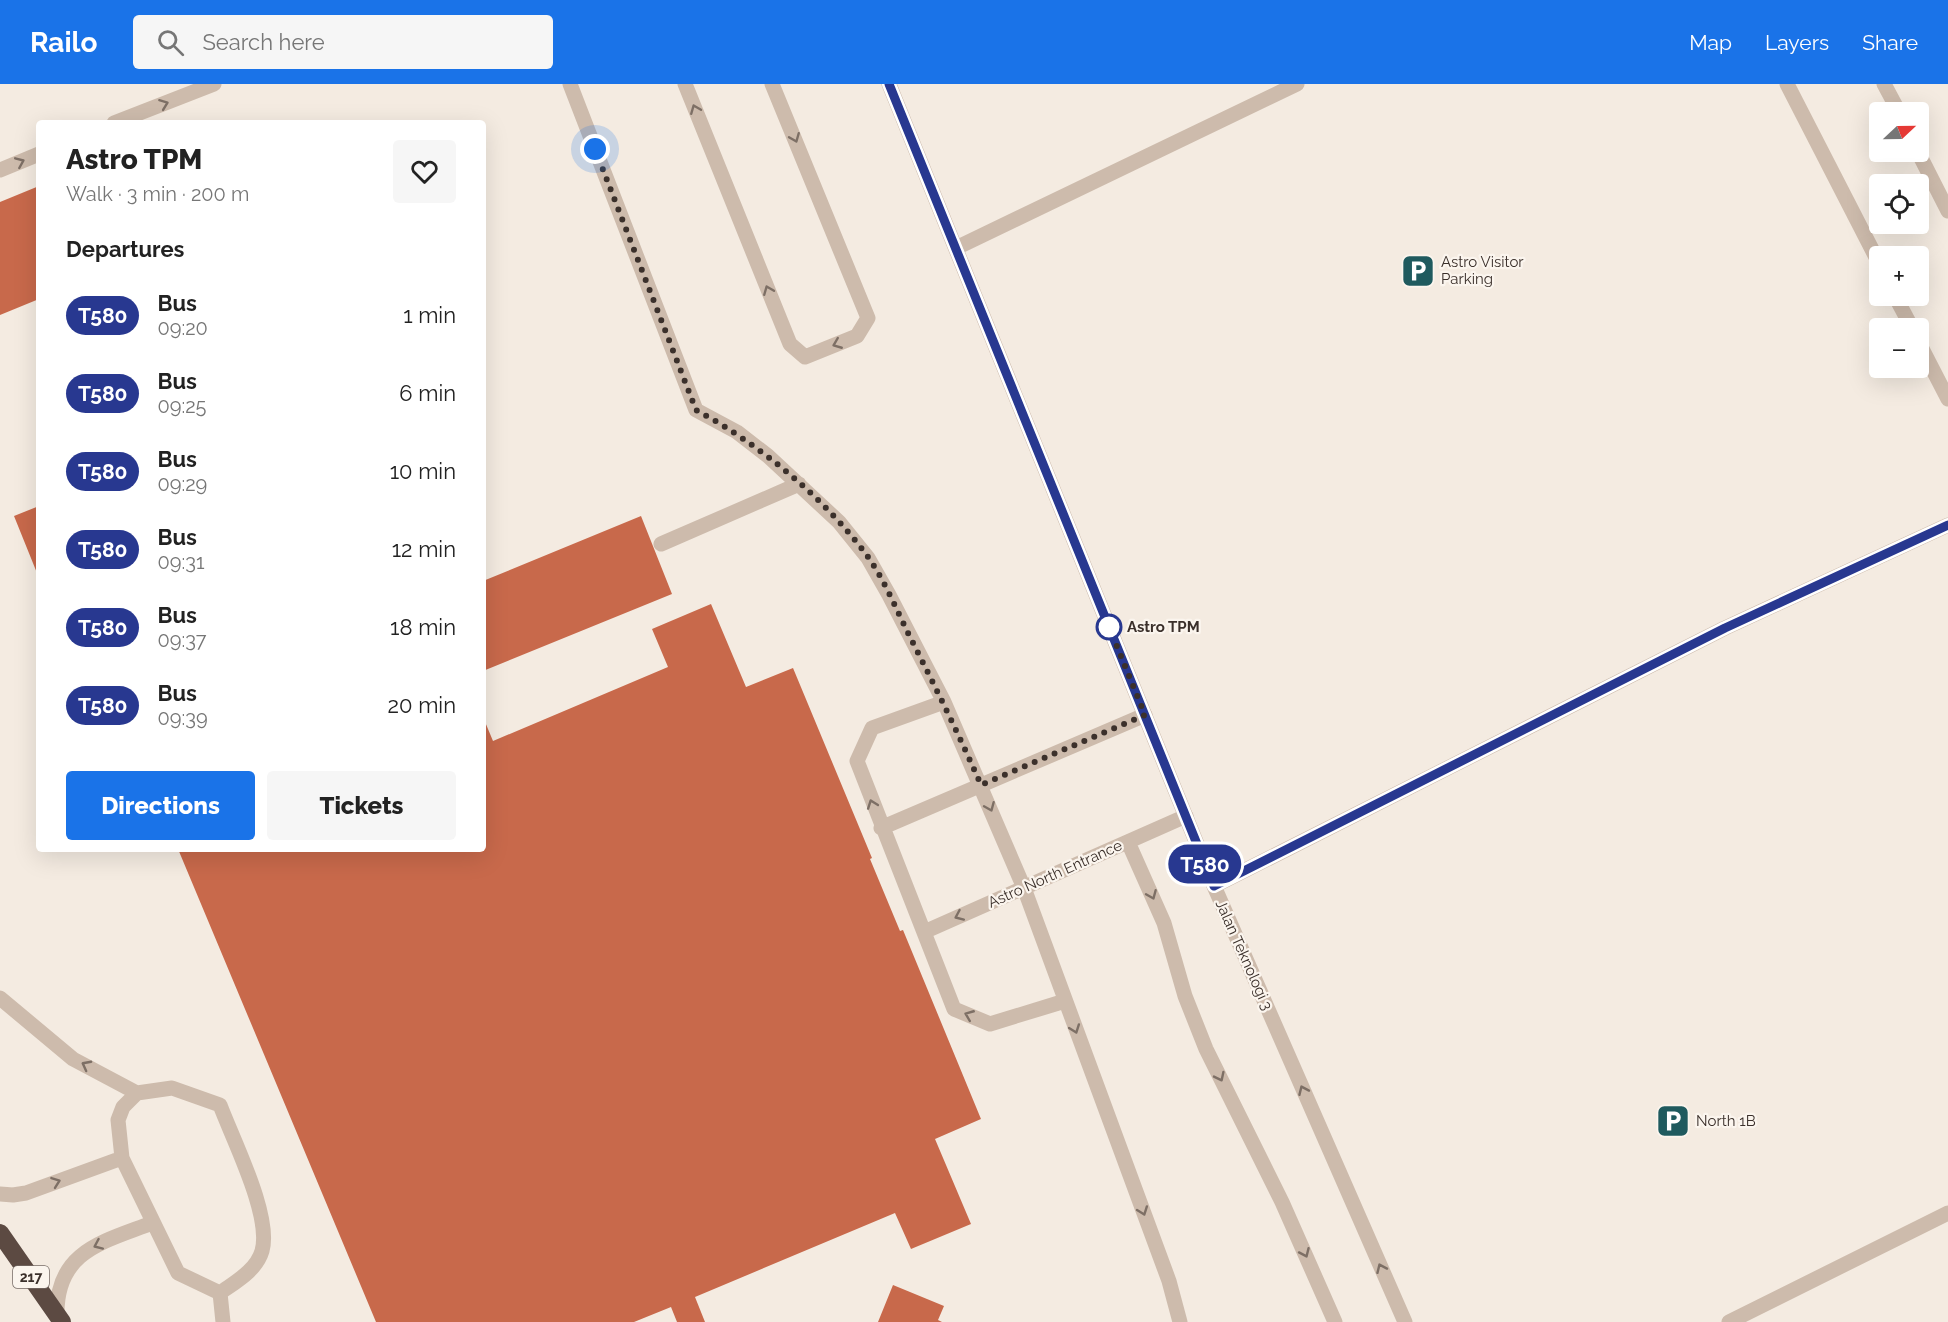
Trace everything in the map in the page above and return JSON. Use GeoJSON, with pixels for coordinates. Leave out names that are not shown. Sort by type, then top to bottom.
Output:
{"type":"FeatureCollection","features":[{"type":"Feature","properties":{"kind":"highway","name":"217"},"geometry":{"type":"LineString","coordinates":[[0,1233],[59,1319]]}},
{"type":"Feature","properties":{"kind":"street"},"geometry":{"type":"LineString","coordinates":[[122,120],[214,84]]}},
{"type":"Feature","properties":{"kind":"street"},"geometry":{"type":"LineString","coordinates":[[570,84],[696,410],[736,432],[799,484],[839,522],[868,558],[944,702],[1024,888],[1169,1281],[1180,1322]]}},
{"type":"Feature","properties":{"kind":"street"},"geometry":{"type":"LineString","coordinates":[[685,84],[790,344],[805,357],[857,336],[868,318],[772,84]]}},
{"type":"Feature","properties":{"kind":"street","name":"Jalan Teknologi 3"},"geometry":{"type":"LineString","coordinates":[[889,84],[1214,886],[1405,1322]]}},
{"type":"Feature","properties":{"kind":"street"},"geometry":{"type":"LineString","coordinates":[[956,248],[1297,84]]}},
{"type":"Feature","properties":{"kind":"street"},"geometry":{"type":"LineString","coordinates":[[1787,84],[1870,246]]}},
{"type":"Feature","properties":{"kind":"street"},"geometry":{"type":"LineString","coordinates":[[1884,84],[1894,102]]}},
{"type":"Feature","properties":{"kind":"street"},"geometry":{"type":"LineString","coordinates":[[0,170],[36,155]]}},
{"type":"Feature","properties":{"kind":"street"},"geometry":{"type":"LineString","coordinates":[[1923,162],[1948,211]]}},
{"type":"Feature","properties":{"kind":"street"},"geometry":{"type":"LineString","coordinates":[[1929,362],[1948,399]]}},
{"type":"Feature","properties":{"kind":"street"},"geometry":{"type":"LineString","coordinates":[[661,544],[799,484]]}},
{"type":"Feature","properties":{"kind":"street"},"geometry":{"type":"LineString","coordinates":[[1214,886],[1725,628],[1948,525]]}},
{"type":"Feature","properties":{"kind":"street"},"geometry":{"type":"LineString","coordinates":[[944,702],[872,728],[857,761],[881,828],[954,1009],[990,1024],[1065,1001]]}},
{"type":"Feature","properties":{"kind":"street"},"geometry":{"type":"LineString","coordinates":[[881,828],[1145,715]]}},
{"type":"Feature","properties":{"kind":"street","name":"Astro North Entrance"},"geometry":{"type":"LineString","coordinates":[[924,932],[1186,816]]}},
{"type":"Feature","properties":{"kind":"street"},"geometry":{"type":"LineString","coordinates":[[1128,842],[1164,923],[1185,996],[1206,1049],[1282,1202],[1335,1322]]}},
{"type":"Feature","properties":{"kind":"street"},"geometry":{"type":"LineString","coordinates":[[0,998],[72,1059],[137,1093],[172,1088],[220,1105],[262,1214],[262,1251],[247,1274],[220,1293]]}},
{"type":"Feature","properties":{"kind":"street"},"geometry":{"type":"LineString","coordinates":[[137,1093],[123,1107],[118,1120],[122,1158],[178,1273],[220,1293]]}},
{"type":"Feature","properties":{"kind":"street"},"geometry":{"type":"LineString","coordinates":[[0,1194],[13,1196],[26,1193],[122,1158]]}},
{"type":"Feature","properties":{"kind":"street"},"geometry":{"type":"LineString","coordinates":[[1729,1322],[1948,1213]]}},
{"type":"Feature","properties":{"kind":"street"},"geometry":{"type":"LineString","coordinates":[[59,1319],[57,1301],[63,1280],[75,1260],[93,1247],[152,1223]]}},
{"type":"Feature","properties":{"kind":"street"},"geometry":{"type":"LineString","coordinates":[[220,1293],[223,1322]]}},
{"type":"Feature","properties":{"kind":"building"},"geometry":{"type":"Polygon","coordinates":[[[36,187],[36,300],[0,315],[0,202],[36,187]]]}},
{"type":"Feature","properties":{"kind":"building"},"geometry":{"type":"Polygon","coordinates":[[[36,507],[36,571],[14,516],[36,507]]]}},
{"type":"Feature","properties":{"kind":"building"},"geometry":{"type":"Polygon","coordinates":[[[641,516],[672,594],[486,670],[486,580],[641,516]]]}},
{"type":"Feature","properties":{"kind":"building"},"geometry":{"type":"Polygon","coordinates":[[[711,604],[746,687],[793,668],[900,931],[903,930],[981,1119],[935,1139],[971,1224],[911,1249],[895,1213],[695,1297],[705,1322],[677,1322],[671,1307],[634,1322],[376,1322],[179,852],[486,852],[486,724],[493,741],[668,667],[652,629],[711,604]]]}},
{"type":"Feature","properties":{"kind":"building"},"geometry":{"type":"Polygon","coordinates":[[[893,1285],[944,1306],[938,1320],[942,1322],[878,1322],[893,1285]]]}},
{"type":"Feature","properties":{"kind":"bus line","name":"T580"},"geometry":{"type":"LineString","coordinates":[[889,84],[1214,886],[1725,628],[1948,525]]}},
{"type":"Feature","properties":{"kind":"place","name":"Astro Visitor Parking"},"geometry":{"type":"Point","coordinates":[1418,271]}},
{"type":"Feature","properties":{"kind":"place","name":"Astro TPM"},"geometry":{"type":"Point","coordinates":[1109,627]}},
{"type":"Feature","properties":{"kind":"place","name":"North 1B"},"geometry":{"type":"Point","coordinates":[1673,1121]}},
{"type":"Feature","properties":{"kind":"route"},"geometry":{"type":"LineString","coordinates":[[595,149],[696,410],[736,432],[768,456],[839,522],[868,558],[944,702],[981,785],[1145,715],[1109,627]]}}]}
